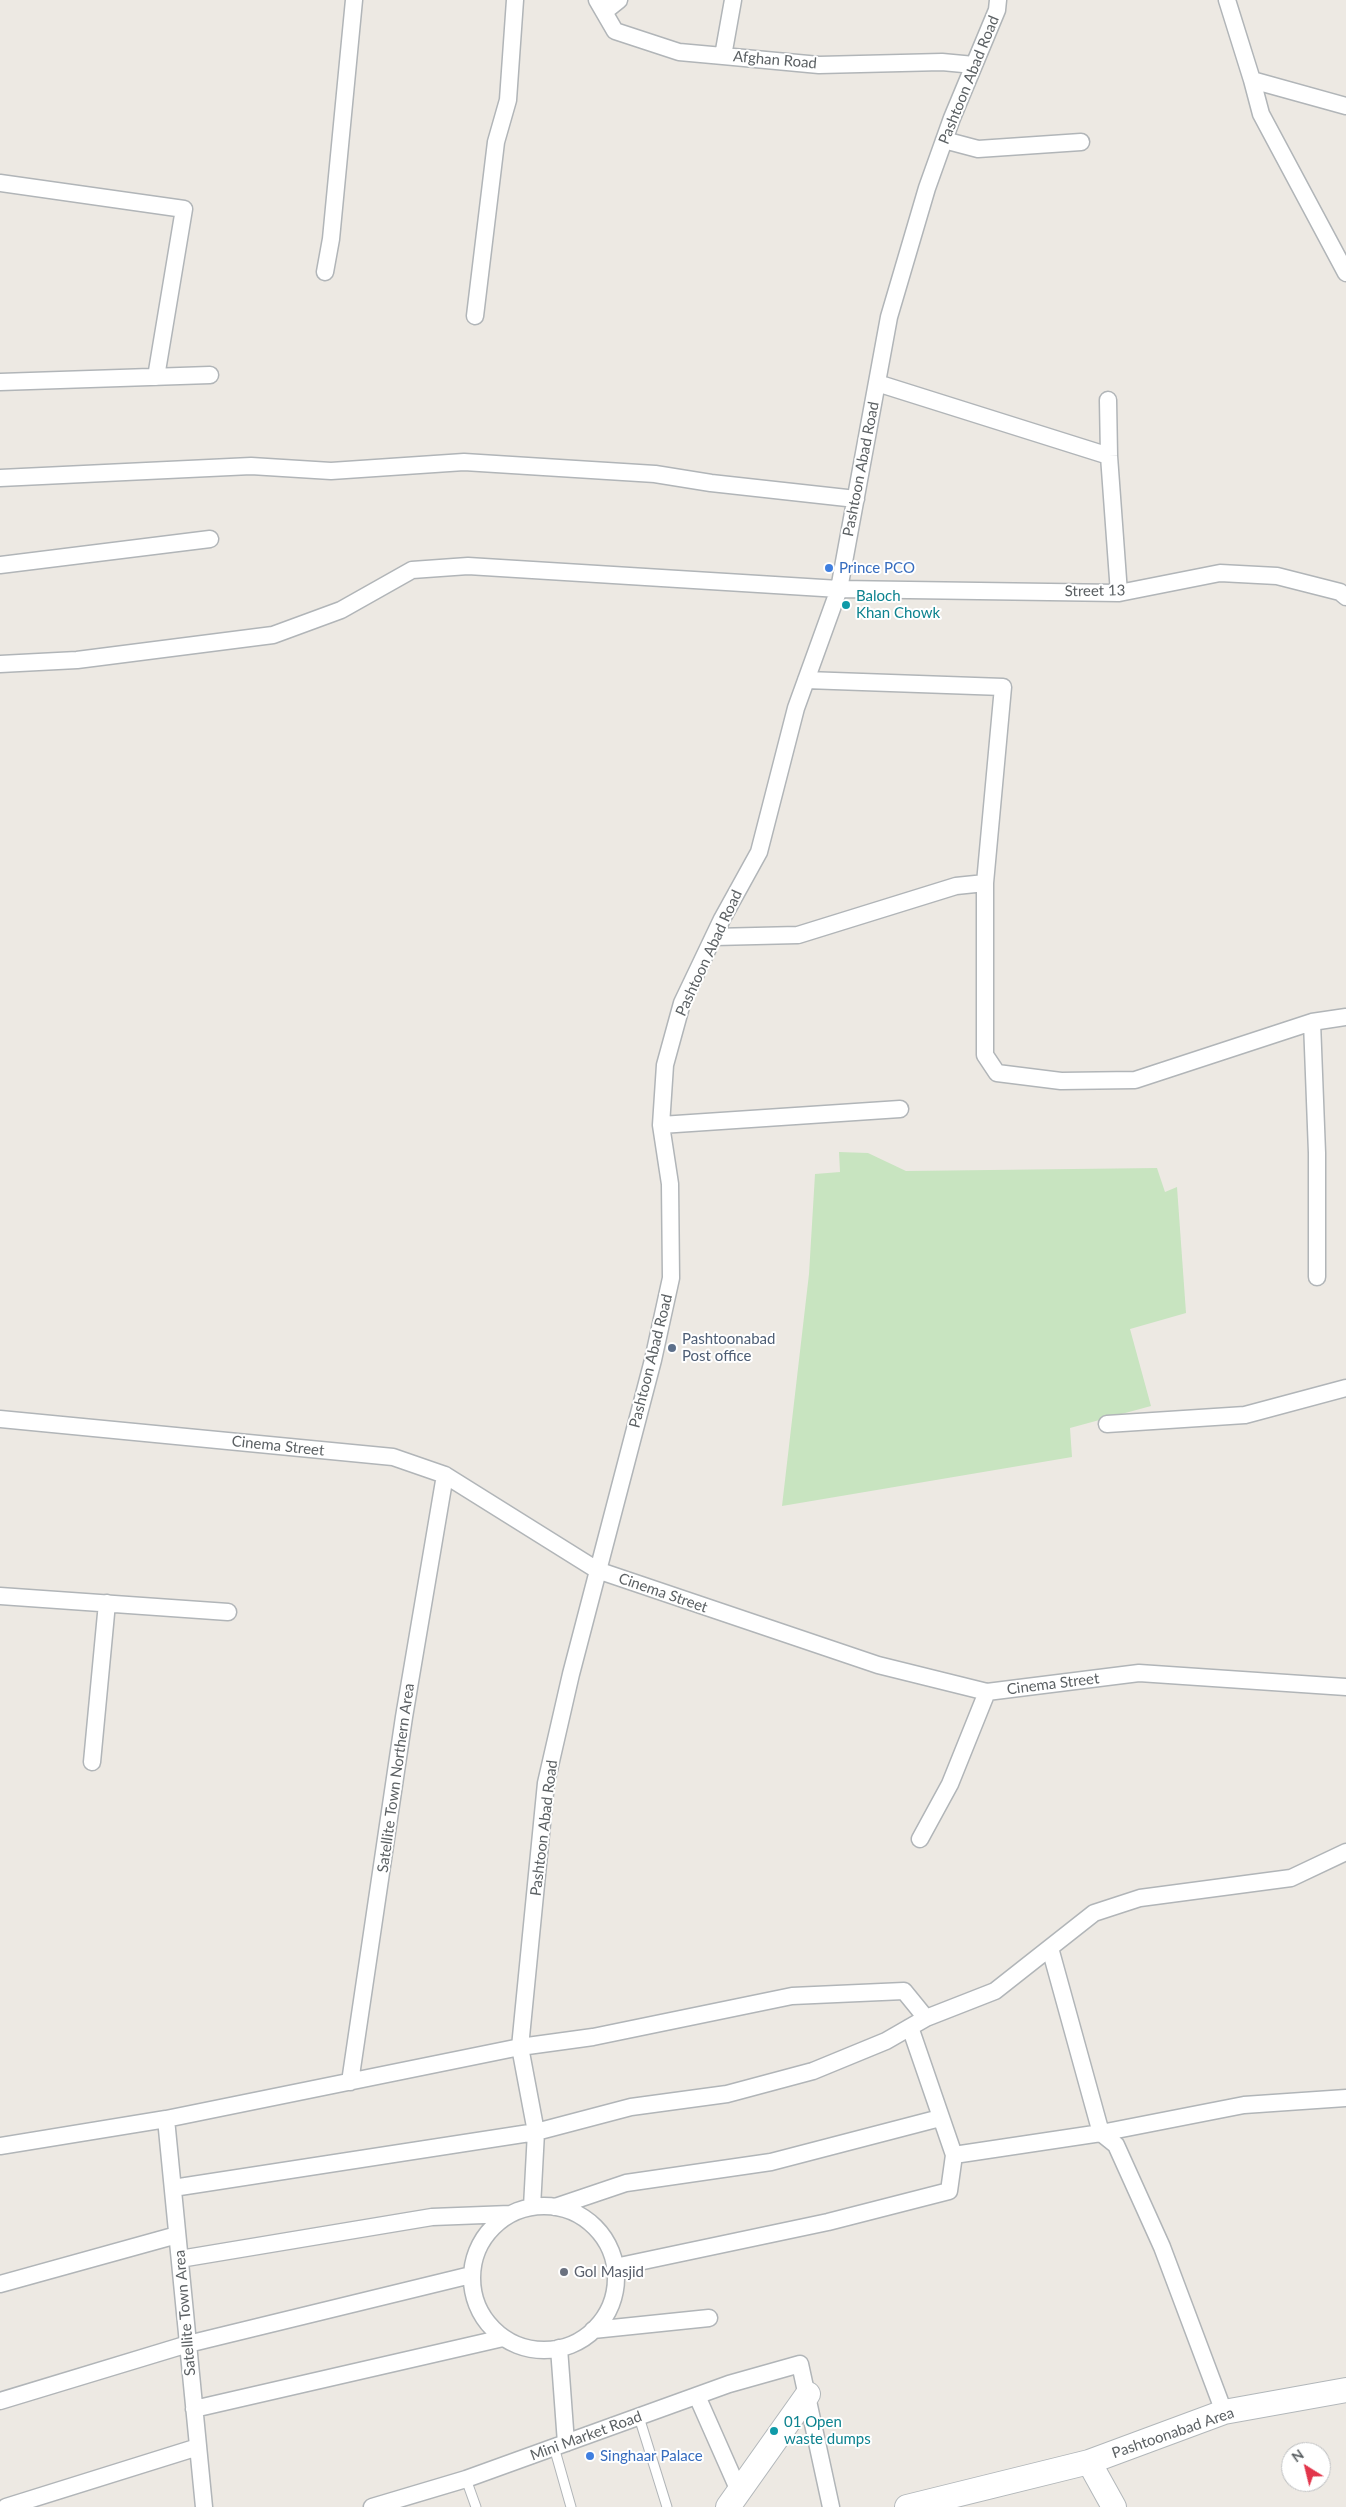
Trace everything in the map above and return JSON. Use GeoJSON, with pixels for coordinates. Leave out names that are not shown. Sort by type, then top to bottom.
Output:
{"type":"FeatureCollection","features":[{"type":"Feature","properties":{"kind":"street"},"geometry":{"type":"LineString","coordinates":[[325,272],[331,240],[354,0]]}},
{"type":"Feature","properties":{"kind":"street"},"geometry":{"type":"LineString","coordinates":[[475,316],[496,142],[508,100],[515,0]]}},
{"type":"Feature","properties":{"kind":"street"},"geometry":{"type":"LineString","coordinates":[[601,6],[620,0]]}},
{"type":"Feature","properties":{"kind":"street"},"geometry":{"type":"LineString","coordinates":[[723,56],[734,0]]}},
{"type":"Feature","properties":{"kind":"street","name":"Pashtoon Abad Road"},"geometry":{"type":"LineString","coordinates":[[532,2207],[536,2132],[520,2047],[546,1783],[596,1570],[653,1360],[671,1278],[670,1184],[661,1125],[665,1065],[682,1003],[714,936],[759,852],[796,708],[839,589],[889,317],[927,188],[944,140],[997,10],[998,0]]}},
{"type":"Feature","properties":{"kind":"street"},"geometry":{"type":"LineString","coordinates":[[1227,0],[1261,114],[1346,273]]}},
{"type":"Feature","properties":{"kind":"street","name":"Afghan Road"},"geometry":{"type":"LineString","coordinates":[[601,6],[615,31],[680,52],[820,65],[942,62],[974,65]]}},
{"type":"Feature","properties":{"kind":"street"},"geometry":{"type":"LineString","coordinates":[[1252,80],[1346,106]]}},
{"type":"Feature","properties":{"kind":"street"},"geometry":{"type":"LineString","coordinates":[[944,140],[978,148],[1081,142]]}},
{"type":"Feature","properties":{"kind":"street"},"geometry":{"type":"LineString","coordinates":[[0,183],[184,209],[156,377]]}},
{"type":"Feature","properties":{"kind":"street"},"geometry":{"type":"LineString","coordinates":[[0,382],[210,375]]}},
{"type":"Feature","properties":{"kind":"street"},"geometry":{"type":"LineString","coordinates":[[877,383],[1109,456]]}},
{"type":"Feature","properties":{"kind":"street"},"geometry":{"type":"LineString","coordinates":[[1108,400],[1109,456],[1119,593]]}},
{"type":"Feature","properties":{"kind":"street"},"geometry":{"type":"LineString","coordinates":[[0,478],[251,466],[331,471],[464,462],[655,474],[711,483],[856,499]]}},
{"type":"Feature","properties":{"kind":"street"},"geometry":{"type":"LineString","coordinates":[[0,565],[210,539]]}},
{"type":"Feature","properties":{"kind":"street","name":"Street 13"},"geometry":{"type":"LineString","coordinates":[[0,664],[77,660],[273,635],[341,610],[412,570],[468,566],[839,589],[1119,593],[1220,573],[1277,576],[1340,592],[1346,597]]}},
{"type":"Feature","properties":{"kind":"street"},"geometry":{"type":"LineString","coordinates":[[806,680],[1003,687],[985,882],[985,1055],[997,1073],[1061,1080],[1135,1080],[1312,1022],[1346,1017]]}},
{"type":"Feature","properties":{"kind":"street"},"geometry":{"type":"LineString","coordinates":[[714,936],[798,935],[956,886],[985,882]]}},
{"type":"Feature","properties":{"kind":"street"},"geometry":{"type":"LineString","coordinates":[[1312,1022],[1317,1152],[1317,1277]]}},
{"type":"Feature","properties":{"kind":"street"},"geometry":{"type":"LineString","coordinates":[[661,1125],[900,1109]]}},
{"type":"Feature","properties":{"kind":"street"},"geometry":{"type":"LineString","coordinates":[[1107,1424],[1245,1415],[1346,1388]]}},
{"type":"Feature","properties":{"kind":"street","name":"Cinema Street"},"geometry":{"type":"LineString","coordinates":[[0,1419],[394,1457],[445,1475],[596,1570],[878,1665],[988,1692],[1139,1673],[1346,1687]]}},
{"type":"Feature","properties":{"kind":"street","name":"Satellite Town Northern Area"},"geometry":{"type":"LineString","coordinates":[[350,2082],[404,1717],[445,1475]]}},
{"type":"Feature","properties":{"kind":"street"},"geometry":{"type":"LineString","coordinates":[[0,1596],[228,1612]]}},
{"type":"Feature","properties":{"kind":"street"},"geometry":{"type":"LineString","coordinates":[[92,1762],[107,1603]]}},
{"type":"Feature","properties":{"kind":"street"},"geometry":{"type":"LineString","coordinates":[[920,1839],[950,1784],[988,1692]]}},
{"type":"Feature","properties":{"kind":"street"},"geometry":{"type":"LineString","coordinates":[[173,2188],[536,2132],[631,2107],[727,2094],[813,2071],[886,2041],[926,2018],[996,1991],[1094,1913],[1140,1898],[1291,1878],[1346,1852]]}},
{"type":"Feature","properties":{"kind":"street"},"geometry":{"type":"LineString","coordinates":[[1050,1948],[1101,2133],[1116,2145],[1162,2247],[1224,2412]]}},
{"type":"Feature","properties":{"kind":"street"},"geometry":{"type":"LineString","coordinates":[[0,2146],[166,2119],[520,2047],[593,2037],[792,1996],[904,1991],[926,2018]]}},
{"type":"Feature","properties":{"kind":"street"},"geometry":{"type":"LineString","coordinates":[[615,2267],[828,2222],[949,2191],[954,2155],[910,2027]]}},
{"type":"Feature","properties":{"kind":"street"},"geometry":{"type":"LineString","coordinates":[[954,2155],[1101,2133],[1244,2105],[1346,2098]]}},
{"type":"Feature","properties":{"kind":"street"},"geometry":{"type":"LineString","coordinates":[[555,2207],[626,2183],[771,2162],[940,2118]]}},
{"type":"Feature","properties":{"kind":"street","name":"Satellite Town Area"},"geometry":{"type":"LineString","coordinates":[[166,2119],[204,2507]]}},
{"type":"Feature","properties":{"kind":"street"},"geometry":{"type":"LineString","coordinates":[[180,2259],[432,2217],[510,2214],[532,2207],[555,2207],[577,2214],[595,2227],[608,2246],[615,2267],[615,2290],[610,2305],[594,2330],[574,2343],[551,2350],[526,2348],[503,2338],[485,2321],[474,2299],[471,2275],[477,2250],[490,2229],[510,2214]]}},
{"type":"Feature","properties":{"kind":"street"},"geometry":{"type":"LineString","coordinates":[[0,2284],[177,2235]]}},
{"type":"Feature","properties":{"kind":"street"},"geometry":{"type":"LineString","coordinates":[[0,2401],[188,2344],[471,2275]]}},
{"type":"Feature","properties":{"kind":"street"},"geometry":{"type":"LineString","coordinates":[[594,2330],[709,2318]]}},
{"type":"Feature","properties":{"kind":"street"},"geometry":{"type":"LineString","coordinates":[[194,2409],[503,2338]]}},
{"type":"Feature","properties":{"kind":"street"},"geometry":{"type":"LineString","coordinates":[[559,2348],[560,2445]]}},
{"type":"Feature","properties":{"kind":"street","name":"Mini Market Road"},"geometry":{"type":"LineString","coordinates":[[372,2507],[391,2504],[466,2479],[697,2396],[800,2364],[808,2394]]}},
{"type":"Feature","properties":{"kind":"street","name":"Pashtoonabad Area"},"geometry":{"type":"LineString","coordinates":[[907,2507],[1089,2462],[1224,2412],[1346,2390]]}},
{"type":"Feature","properties":{"kind":"street"},"geometry":{"type":"LineString","coordinates":[[734,2499],[808,2394]]}},
{"type":"Feature","properties":{"kind":"street"},"geometry":{"type":"LineString","coordinates":[[808,2394],[832,2507]]}},
{"type":"Feature","properties":{"kind":"street"},"geometry":{"type":"LineString","coordinates":[[697,2396],[734,2499]]}},
{"type":"Feature","properties":{"kind":"street"},"geometry":{"type":"LineString","coordinates":[[6,2507],[198,2447]]}},
{"type":"Feature","properties":{"kind":"street"},"geometry":{"type":"LineString","coordinates":[[1089,2462],[1114,2507]]}},
{"type":"Feature","properties":{"kind":"lane"},"geometry":{"type":"LineString","coordinates":[[639,2417],[667,2507]]}},
{"type":"Feature","properties":{"kind":"lane"},"geometry":{"type":"LineString","coordinates":[[560,2445],[571,2507]]}},
{"type":"Feature","properties":{"kind":"lane"},"geometry":{"type":"LineString","coordinates":[[466,2479],[476,2507]]}},
{"type":"Feature","properties":{"kind":"green space"},"geometry":{"type":"Polygon","coordinates":[[[839,1152],[868,1153],[906,1171],[1157,1168],[1165,1192],[1177,1187],[1186,1313],[1130,1329],[1151,1406],[1070,1428],[1072,1457],[782,1506],[809,1274],[815,1174],[840,1172],[839,1152]]]}},
{"type":"Feature","properties":{"kind":"place","name":"Prince PCO"},"geometry":{"type":"Point","coordinates":[829,568]}},
{"type":"Feature","properties":{"kind":"place","name":"Baloch Khan Chowk"},"geometry":{"type":"Point","coordinates":[846,605]}},
{"type":"Feature","properties":{"kind":"place","name":"Pashtoonabad Post office"},"geometry":{"type":"Point","coordinates":[672,1348]}},
{"type":"Feature","properties":{"kind":"place","name":"Gol Masjid"},"geometry":{"type":"Point","coordinates":[564,2272]}},
{"type":"Feature","properties":{"kind":"place","name":"01 Open waste dumps"},"geometry":{"type":"Point","coordinates":[774,2431]}},
{"type":"Feature","properties":{"kind":"place","name":"Singhaar Palace"},"geometry":{"type":"Point","coordinates":[590,2456]}}]}
